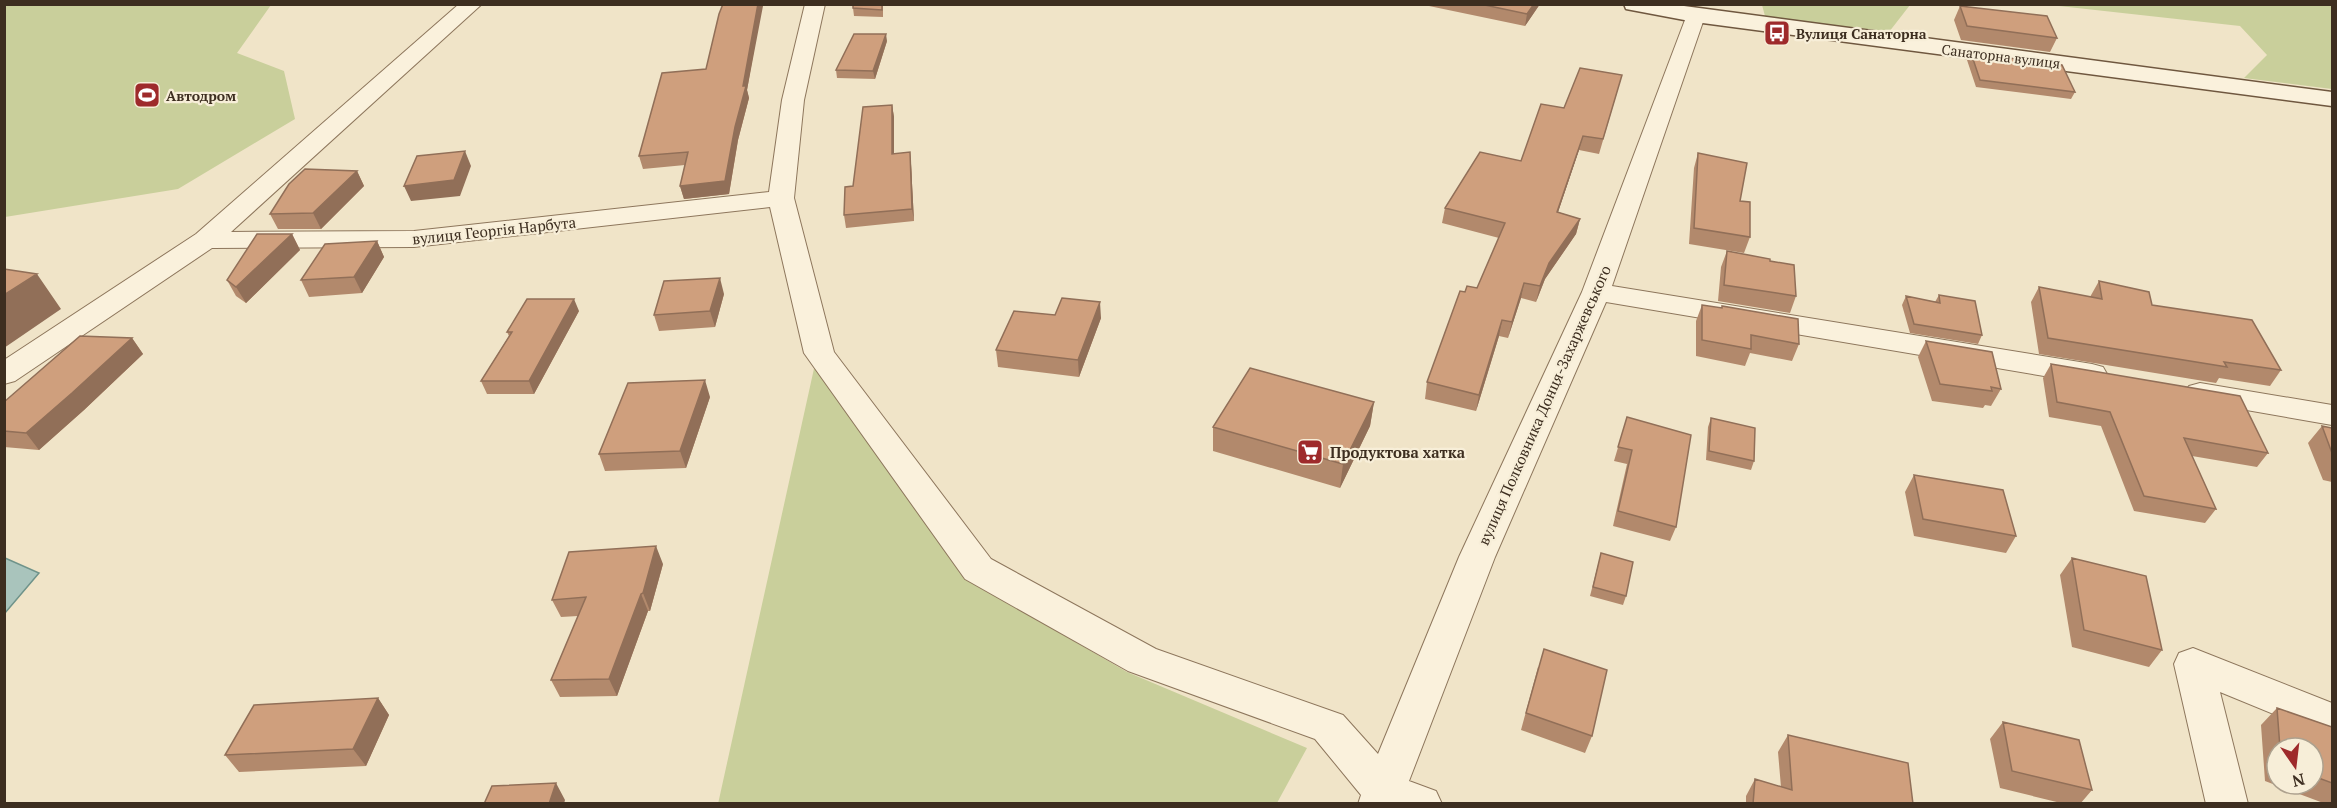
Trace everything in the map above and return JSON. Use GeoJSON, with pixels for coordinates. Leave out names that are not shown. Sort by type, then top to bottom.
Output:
{"type":"FeatureCollection","features":[{"type":"Feature","properties":{"kind":"main road","name":"Санаторна вулиця"},"geometry":{"type":"LineString","coordinates":[[1634,4],[1695,16],[2332,99]]}},
{"type":"Feature","properties":{"kind":"street"},"geometry":{"type":"LineString","coordinates":[[4,374],[206,240],[472,4]]}},
{"type":"Feature","properties":{"kind":"street","name":"вулиця Полковника Донця-Захаржевського"},"geometry":{"type":"LineString","coordinates":[[815,4],[793,100],[781,198],[819,352],[978,568],[1142,660],[1329,727],[1395,799],[1477,557],[1596,292],[1695,16]]}},
{"type":"Feature","properties":{"kind":"street","name":"вулиця Георгія Нарбута"},"geometry":{"type":"LineString","coordinates":[[206,240],[414,239],[781,198]]}},
{"type":"Feature","properties":{"kind":"street"},"geometry":{"type":"LineString","coordinates":[[1596,292],[2121,379]]}},
{"type":"Feature","properties":{"kind":"street"},"geometry":{"type":"LineString","coordinates":[[2168,387],[2332,415]]}},
{"type":"Feature","properties":{"kind":"street"},"geometry":{"type":"LineString","coordinates":[[2227,804],[2193,664],[2332,721]]}},
{"type":"Feature","properties":{"kind":"green space","name":"Автодром"},"geometry":{"type":"Polygon","coordinates":[[[5,4],[271,5],[237,53],[284,71],[295,119],[178,189],[5,217],[5,4]]]}},
{"type":"Feature","properties":{"kind":"green space"},"geometry":{"type":"Polygon","coordinates":[[[1762,5],[1910,5],[1889,32],[1813,25],[1765,16],[1762,5]]]}},
{"type":"Feature","properties":{"kind":"green space"},"geometry":{"type":"Polygon","coordinates":[[[2050,5],[2332,5],[2332,89],[2244,78],[2267,55],[2240,26],[2050,5]]]}},
{"type":"Feature","properties":{"kind":"green space"},"geometry":{"type":"Polygon","coordinates":[[[815,364],[966,578],[1127,672],[1307,748],[1277,803],[718,804],[815,364]]]}},
{"type":"Feature","properties":{"kind":"water"},"geometry":{"type":"Polygon","coordinates":[[[5,558],[39,573],[5,613],[5,558]]]}},
{"type":"Feature","properties":{"kind":"building"},"geometry":{"type":"Polygon","coordinates":[[[723,4],[758,4],[743,86],[746,86],[735,127],[725,181],[680,186],[688,152],[639,156],[662,73],[706,69],[723,4]]]}},
{"type":"Feature","properties":{"kind":"building"},"geometry":{"type":"Polygon","coordinates":[[[853,4],[882,4],[882,10],[853,8],[853,4]]]}},
{"type":"Feature","properties":{"kind":"building"},"geometry":{"type":"Polygon","coordinates":[[[1480,4],[1534,4],[1527,14],[1480,4]]]}},
{"type":"Feature","properties":{"kind":"building"},"geometry":{"type":"Polygon","coordinates":[[[1960,6],[2047,16],[2057,38],[1967,26],[1960,6]]]}},
{"type":"Feature","properties":{"kind":"building"},"geometry":{"type":"Polygon","coordinates":[[[854,34],[886,34],[873,71],[836,70],[854,34]]]}},
{"type":"Feature","properties":{"kind":"building"},"geometry":{"type":"Polygon","coordinates":[[[1971,53],[2062,65],[2075,92],[1980,80],[1971,53]]]}},
{"type":"Feature","properties":{"kind":"building"},"geometry":{"type":"Polygon","coordinates":[[[1580,68],[1622,75],[1603,139],[1583,136],[1557,212],[1580,219],[1549,263],[1540,286],[1524,283],[1512,322],[1502,320],[1479,395],[1427,382],[1460,291],[1465,292],[1467,286],[1477,288],[1505,223],[1445,208],[1480,152],[1521,161],[1541,104],[1564,108],[1580,68]]]}},
{"type":"Feature","properties":{"kind":"building"},"geometry":{"type":"Polygon","coordinates":[[[892,105],[892,154],[910,152],[912,209],[844,215],[845,187],[853,186],[863,107],[892,105]]]}},
{"type":"Feature","properties":{"kind":"building"},"geometry":{"type":"Polygon","coordinates":[[[465,151],[454,180],[404,186],[417,156],[465,151]]]}},
{"type":"Feature","properties":{"kind":"building"},"geometry":{"type":"Polygon","coordinates":[[[1698,153],[1747,163],[1740,201],[1750,202],[1750,237],[1694,228],[1698,153]]]}},
{"type":"Feature","properties":{"kind":"building"},"geometry":{"type":"Polygon","coordinates":[[[305,169],[357,171],[313,213],[270,214],[289,184],[305,169]]]}},
{"type":"Feature","properties":{"kind":"building"},"geometry":{"type":"Polygon","coordinates":[[[257,234],[292,234],[236,287],[227,280],[257,234]]]}},
{"type":"Feature","properties":{"kind":"building"},"geometry":{"type":"Polygon","coordinates":[[[377,241],[354,277],[301,280],[325,244],[377,241]]]}},
{"type":"Feature","properties":{"kind":"building"},"geometry":{"type":"Polygon","coordinates":[[[1727,251],[1794,265],[1796,296],[1724,285],[1727,251]]]}},
{"type":"Feature","properties":{"kind":"building"},"geometry":{"type":"Polygon","coordinates":[[[4,269],[37,274],[4,295],[4,269]]]}},
{"type":"Feature","properties":{"kind":"building"},"geometry":{"type":"Polygon","coordinates":[[[720,278],[710,311],[654,315],[664,281],[720,278]]]}},
{"type":"Feature","properties":{"kind":"building"},"geometry":{"type":"Polygon","coordinates":[[[2099,281],[2149,292],[2152,305],[2252,320],[2281,370],[2224,362],[2227,367],[2048,338],[2039,287],[2102,299],[2099,281]]]}},
{"type":"Feature","properties":{"kind":"building"},"geometry":{"type":"Polygon","coordinates":[[[1939,295],[1975,301],[1982,335],[1914,324],[1906,296],[1940,303],[1939,295]]]}},
{"type":"Feature","properties":{"kind":"building"},"geometry":{"type":"Polygon","coordinates":[[[1062,298],[1100,302],[1078,360],[996,350],[1014,311],[1055,315],[1062,298]]]}},
{"type":"Feature","properties":{"kind":"building"},"geometry":{"type":"Polygon","coordinates":[[[527,299],[574,299],[529,381],[481,381],[512,332],[507,332],[527,299]]]}},
{"type":"Feature","properties":{"kind":"building"},"geometry":{"type":"Polygon","coordinates":[[[1702,305],[1722,308],[1722,306],[1798,319],[1799,344],[1751,335],[1751,349],[1702,340],[1702,305]]]}},
{"type":"Feature","properties":{"kind":"building"},"geometry":{"type":"Polygon","coordinates":[[[80,336],[132,338],[26,433],[4,431],[4,402],[80,336]]]}},
{"type":"Feature","properties":{"kind":"building"},"geometry":{"type":"Polygon","coordinates":[[[1926,341],[1992,352],[2001,389],[1991,387],[1992,391],[1940,384],[1926,341]]]}},
{"type":"Feature","properties":{"kind":"building"},"geometry":{"type":"Polygon","coordinates":[[[2051,364],[2240,396],[2268,453],[2184,438],[2216,509],[2144,496],[2110,412],[2057,402],[2051,364]]]}},
{"type":"Feature","properties":{"kind":"building"},"geometry":{"type":"Polygon","coordinates":[[[1250,368],[1374,402],[1343,464],[1213,427],[1250,368]]]}},
{"type":"Feature","properties":{"kind":"building"},"geometry":{"type":"Polygon","coordinates":[[[705,380],[680,451],[599,454],[628,383],[705,380]]]}},
{"type":"Feature","properties":{"kind":"building"},"geometry":{"type":"Polygon","coordinates":[[[1627,417],[1691,435],[1676,527],[1618,511],[1632,450],[1618,447],[1627,417]]]}},
{"type":"Feature","properties":{"kind":"building"},"geometry":{"type":"Polygon","coordinates":[[[1711,418],[1755,428],[1754,461],[1709,451],[1711,418]]]}},
{"type":"Feature","properties":{"kind":"building"},"geometry":{"type":"Polygon","coordinates":[[[2322,426],[2332,428],[2332,453],[2322,426]]]}},
{"type":"Feature","properties":{"kind":"building"},"geometry":{"type":"Polygon","coordinates":[[[1914,475],[2003,490],[2016,536],[1923,519],[1914,475]]]}},
{"type":"Feature","properties":{"kind":"building"},"geometry":{"type":"Polygon","coordinates":[[[656,546],[643,593],[609,679],[551,680],[586,597],[552,600],[569,552],[656,546]]]}},
{"type":"Feature","properties":{"kind":"building"},"geometry":{"type":"Polygon","coordinates":[[[1601,553],[1633,562],[1626,596],[1593,587],[1601,553]]]}},
{"type":"Feature","properties":{"kind":"building"},"geometry":{"type":"Polygon","coordinates":[[[2072,558],[2146,576],[2162,650],[2084,630],[2072,558]]]}},
{"type":"Feature","properties":{"kind":"building"},"geometry":{"type":"Polygon","coordinates":[[[1544,649],[1607,670],[1592,736],[1526,713],[1544,649]]]}},
{"type":"Feature","properties":{"kind":"building"},"geometry":{"type":"Polygon","coordinates":[[[378,698],[353,749],[225,755],[254,705],[378,698]]]}},
{"type":"Feature","properties":{"kind":"building"},"geometry":{"type":"Polygon","coordinates":[[[2277,708],[2332,727],[2332,783],[2325,780],[2325,736],[2279,736],[2277,708]]]}},
{"type":"Feature","properties":{"kind":"building"},"geometry":{"type":"Polygon","coordinates":[[[2003,722],[2079,740],[2092,790],[2012,771],[2003,722]]]}},
{"type":"Feature","properties":{"kind":"building"},"geometry":{"type":"Polygon","coordinates":[[[1788,735],[1908,763],[1913,804],[1753,804],[1755,779],[1792,790],[1788,735]]]}},
{"type":"Feature","properties":{"kind":"building"},"geometry":{"type":"Polygon","coordinates":[[[556,783],[549,804],[484,804],[492,786],[556,783]]]}},
{"type":"Feature","properties":{"kind":"place","name":"Вулиця Санаторна"},"geometry":{"type":"Point","coordinates":[1777,33]}},
{"type":"Feature","properties":{"kind":"place","name":"Автодром"},"geometry":{"type":"Point","coordinates":[147,95]}},
{"type":"Feature","properties":{"kind":"place","name":"Продуктова хатка"},"geometry":{"type":"Point","coordinates":[1310,452]}}]}
